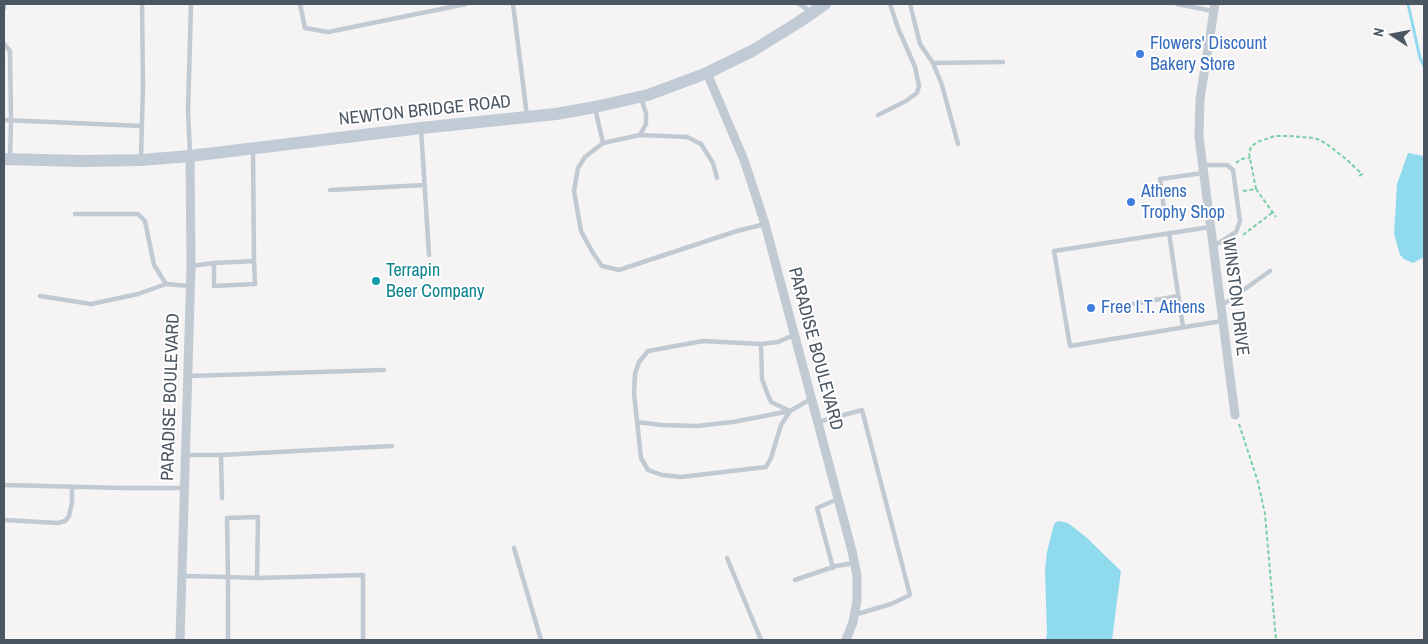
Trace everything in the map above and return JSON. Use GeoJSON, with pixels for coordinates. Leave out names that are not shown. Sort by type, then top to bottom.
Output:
{"type":"FeatureCollection","features":[{"type":"Feature","properties":{"kind":"main road","name":"NEWTON BRIDGE ROAD"},"geometry":{"type":"LineString","coordinates":[[7,160],[141,160],[190,156],[527,117],[595,107],[641,96],[707,73],[752,52],[825,4]]}},
{"type":"Feature","properties":{"kind":"street","name":"WINSTON DRIVE"},"geometry":{"type":"LineString","coordinates":[[1214,7],[1200,99],[1199,137],[1235,415]]}},
{"type":"Feature","properties":{"kind":"street","name":"PARADISE BOULEVARD"},"geometry":{"type":"LineString","coordinates":[[707,73],[744,160],[765,224],[854,563],[857,576],[857,600],[846,640]]}},
{"type":"Feature","properties":{"kind":"street","name":"PARADISE BOULEVARD"},"geometry":{"type":"LineString","coordinates":[[180,640],[191,266],[190,156]]}},
{"type":"Feature","properties":{"kind":"lane"},"geometry":{"type":"LineString","coordinates":[[141,160],[142,4]]}},
{"type":"Feature","properties":{"kind":"lane"},"geometry":{"type":"LineString","coordinates":[[190,156],[188,111],[191,4]]}},
{"type":"Feature","properties":{"kind":"lane"},"geometry":{"type":"LineString","coordinates":[[300,4],[305,28],[328,32],[466,4]]}},
{"type":"Feature","properties":{"kind":"lane"},"geometry":{"type":"LineString","coordinates":[[514,4],[527,117]]}},
{"type":"Feature","properties":{"kind":"lane"},"geometry":{"type":"LineString","coordinates":[[799,4],[812,13]]}},
{"type":"Feature","properties":{"kind":"lane"},"geometry":{"type":"LineString","coordinates":[[878,115],[906,101],[917,93],[919,86],[915,67],[890,4]]}},
{"type":"Feature","properties":{"kind":"lane"},"geometry":{"type":"LineString","coordinates":[[910,4],[920,44],[933,63],[942,85],[958,144]]}},
{"type":"Feature","properties":{"kind":"lane"},"geometry":{"type":"LineString","coordinates":[[1177,4],[1214,7]]}},
{"type":"Feature","properties":{"kind":"lane"},"geometry":{"type":"LineString","coordinates":[[4,44],[10,51],[11,121],[7,160]]}},
{"type":"Feature","properties":{"kind":"lane"},"geometry":{"type":"LineString","coordinates":[[933,63],[1003,62]]}},
{"type":"Feature","properties":{"kind":"lane"},"geometry":{"type":"LineString","coordinates":[[640,135],[646,124],[646,113],[641,96]]}},
{"type":"Feature","properties":{"kind":"lane"},"geometry":{"type":"LineString","coordinates":[[595,107],[603,143]]}},
{"type":"Feature","properties":{"kind":"lane"},"geometry":{"type":"LineString","coordinates":[[4,120],[142,126]]}},
{"type":"Feature","properties":{"kind":"lane"},"geometry":{"type":"LineString","coordinates":[[421,128],[429,254]]}},
{"type":"Feature","properties":{"kind":"lane"},"geometry":{"type":"LineString","coordinates":[[717,178],[713,163],[701,144],[687,137],[640,135],[603,143],[585,156],[578,168],[574,191],[582,231],[593,254],[602,266],[618,270],[737,231],[765,224]]}},
{"type":"Feature","properties":{"kind":"lane"},"geometry":{"type":"LineString","coordinates":[[214,263],[214,286],[254,284],[253,149]]}},
{"type":"Feature","properties":{"kind":"lane"},"geometry":{"type":"LineString","coordinates":[[1164,209],[1160,179],[1203,169],[1228,166],[1233,170],[1240,221],[1235,232],[1212,246]]}},
{"type":"Feature","properties":{"kind":"lane"},"geometry":{"type":"LineString","coordinates":[[330,190],[426,185]]}},
{"type":"Feature","properties":{"kind":"lane"},"geometry":{"type":"LineString","coordinates":[[75,214],[138,214],[146,221],[154,265],[166,284]]}},
{"type":"Feature","properties":{"kind":"lane"},"geometry":{"type":"LineString","coordinates":[[1210,227],[1054,251],[1070,346],[1222,320]]}},
{"type":"Feature","properties":{"kind":"lane"},"geometry":{"type":"LineString","coordinates":[[1169,232],[1183,327]]}},
{"type":"Feature","properties":{"kind":"lane"},"geometry":{"type":"LineString","coordinates":[[191,266],[254,261]]}},
{"type":"Feature","properties":{"kind":"lane"},"geometry":{"type":"LineString","coordinates":[[1220,307],[1270,271]]}},
{"type":"Feature","properties":{"kind":"lane"},"geometry":{"type":"LineString","coordinates":[[40,296],[91,304],[138,294],[166,284],[190,286]]}},
{"type":"Feature","properties":{"kind":"lane"},"geometry":{"type":"LineString","coordinates":[[1116,307],[1178,296]]}},
{"type":"Feature","properties":{"kind":"lane"},"geometry":{"type":"LineString","coordinates":[[790,411],[781,424],[771,458],[766,467],[680,477],[662,475],[648,470],[641,458],[634,393],[635,374],[639,362],[648,351],[703,342],[761,344],[778,342],[794,335]]}},
{"type":"Feature","properties":{"kind":"lane"},"geometry":{"type":"LineString","coordinates":[[761,344],[762,379],[771,402],[790,411]]}},
{"type":"Feature","properties":{"kind":"lane"},"geometry":{"type":"LineString","coordinates":[[188,376],[384,370]]}},
{"type":"Feature","properties":{"kind":"lane"},"geometry":{"type":"LineString","coordinates":[[637,422],[697,426],[733,422],[790,411],[812,399]]}},
{"type":"Feature","properties":{"kind":"lane"},"geometry":{"type":"LineString","coordinates":[[818,422],[862,410],[910,595],[891,604],[854,615]]}},
{"type":"Feature","properties":{"kind":"lane"},"geometry":{"type":"LineString","coordinates":[[185,455],[221,455],[392,446]]}},
{"type":"Feature","properties":{"kind":"lane"},"geometry":{"type":"LineString","coordinates":[[221,455],[222,498]]}},
{"type":"Feature","properties":{"kind":"lane"},"geometry":{"type":"LineString","coordinates":[[4,485],[184,488]]}},
{"type":"Feature","properties":{"kind":"lane"},"geometry":{"type":"LineString","coordinates":[[4,520],[58,523],[65,521],[69,516],[72,502],[72,486]]}},
{"type":"Feature","properties":{"kind":"lane"},"geometry":{"type":"LineString","coordinates":[[833,568],[817,508],[838,499]]}},
{"type":"Feature","properties":{"kind":"lane"},"geometry":{"type":"LineString","coordinates":[[228,640],[227,518],[258,517],[257,578]]}},
{"type":"Feature","properties":{"kind":"lane"},"geometry":{"type":"LineString","coordinates":[[514,548],[541,640]]}},
{"type":"Feature","properties":{"kind":"lane"},"geometry":{"type":"LineString","coordinates":[[728,558],[761,640]]}},
{"type":"Feature","properties":{"kind":"lane"},"geometry":{"type":"LineString","coordinates":[[795,580],[854,563]]}},
{"type":"Feature","properties":{"kind":"lane"},"geometry":{"type":"LineString","coordinates":[[182,576],[257,578],[363,575],[363,640]]}},
{"type":"Feature","properties":{"kind":"path"},"geometry":{"type":"LineString","coordinates":[[1276,217],[1256,189],[1249,153],[1251,147],[1258,142],[1275,136],[1314,138],[1328,144],[1346,159],[1362,174],[1358,177]]}},
{"type":"Feature","properties":{"kind":"path"},"geometry":{"type":"LineString","coordinates":[[1228,166],[1241,159],[1250,158]]}},
{"type":"Feature","properties":{"kind":"path"},"geometry":{"type":"LineString","coordinates":[[1236,192],[1256,189]]}},
{"type":"Feature","properties":{"kind":"path"},"geometry":{"type":"LineString","coordinates":[[1235,232],[1238,239],[1273,212]]}},
{"type":"Feature","properties":{"kind":"path"},"geometry":{"type":"LineString","coordinates":[[1235,415],[1258,482],[1265,514],[1276,640]]}},
{"type":"Feature","properties":{"kind":"water"},"geometry":{"type":"Polygon","coordinates":[[[1408,153],[1424,156],[1424,257],[1413,263],[1400,255],[1394,234],[1397,184],[1408,153]]]}},
{"type":"Feature","properties":{"kind":"water"},"geometry":{"type":"Polygon","coordinates":[[[1058,521],[1068,523],[1086,537],[1121,571],[1112,640],[1046,640],[1045,571],[1047,552],[1054,524],[1058,521]]]}},
{"type":"Feature","properties":{"kind":"waterway"},"geometry":{"type":"LineString","coordinates":[[1408,4],[1420,58],[1424,66]]}},
{"type":"Feature","properties":{"kind":"place","name":"Flowers' Discount Bakery Store"},"geometry":{"type":"Point","coordinates":[1140,54]}},
{"type":"Feature","properties":{"kind":"place","name":"Athens Trophy Shop"},"geometry":{"type":"Point","coordinates":[1131,202]}},
{"type":"Feature","properties":{"kind":"place","name":"Terrapin Beer Company"},"geometry":{"type":"Point","coordinates":[376,281]}},
{"type":"Feature","properties":{"kind":"place","name":"Free I.T. Athens"},"geometry":{"type":"Point","coordinates":[1091,308]}}]}
